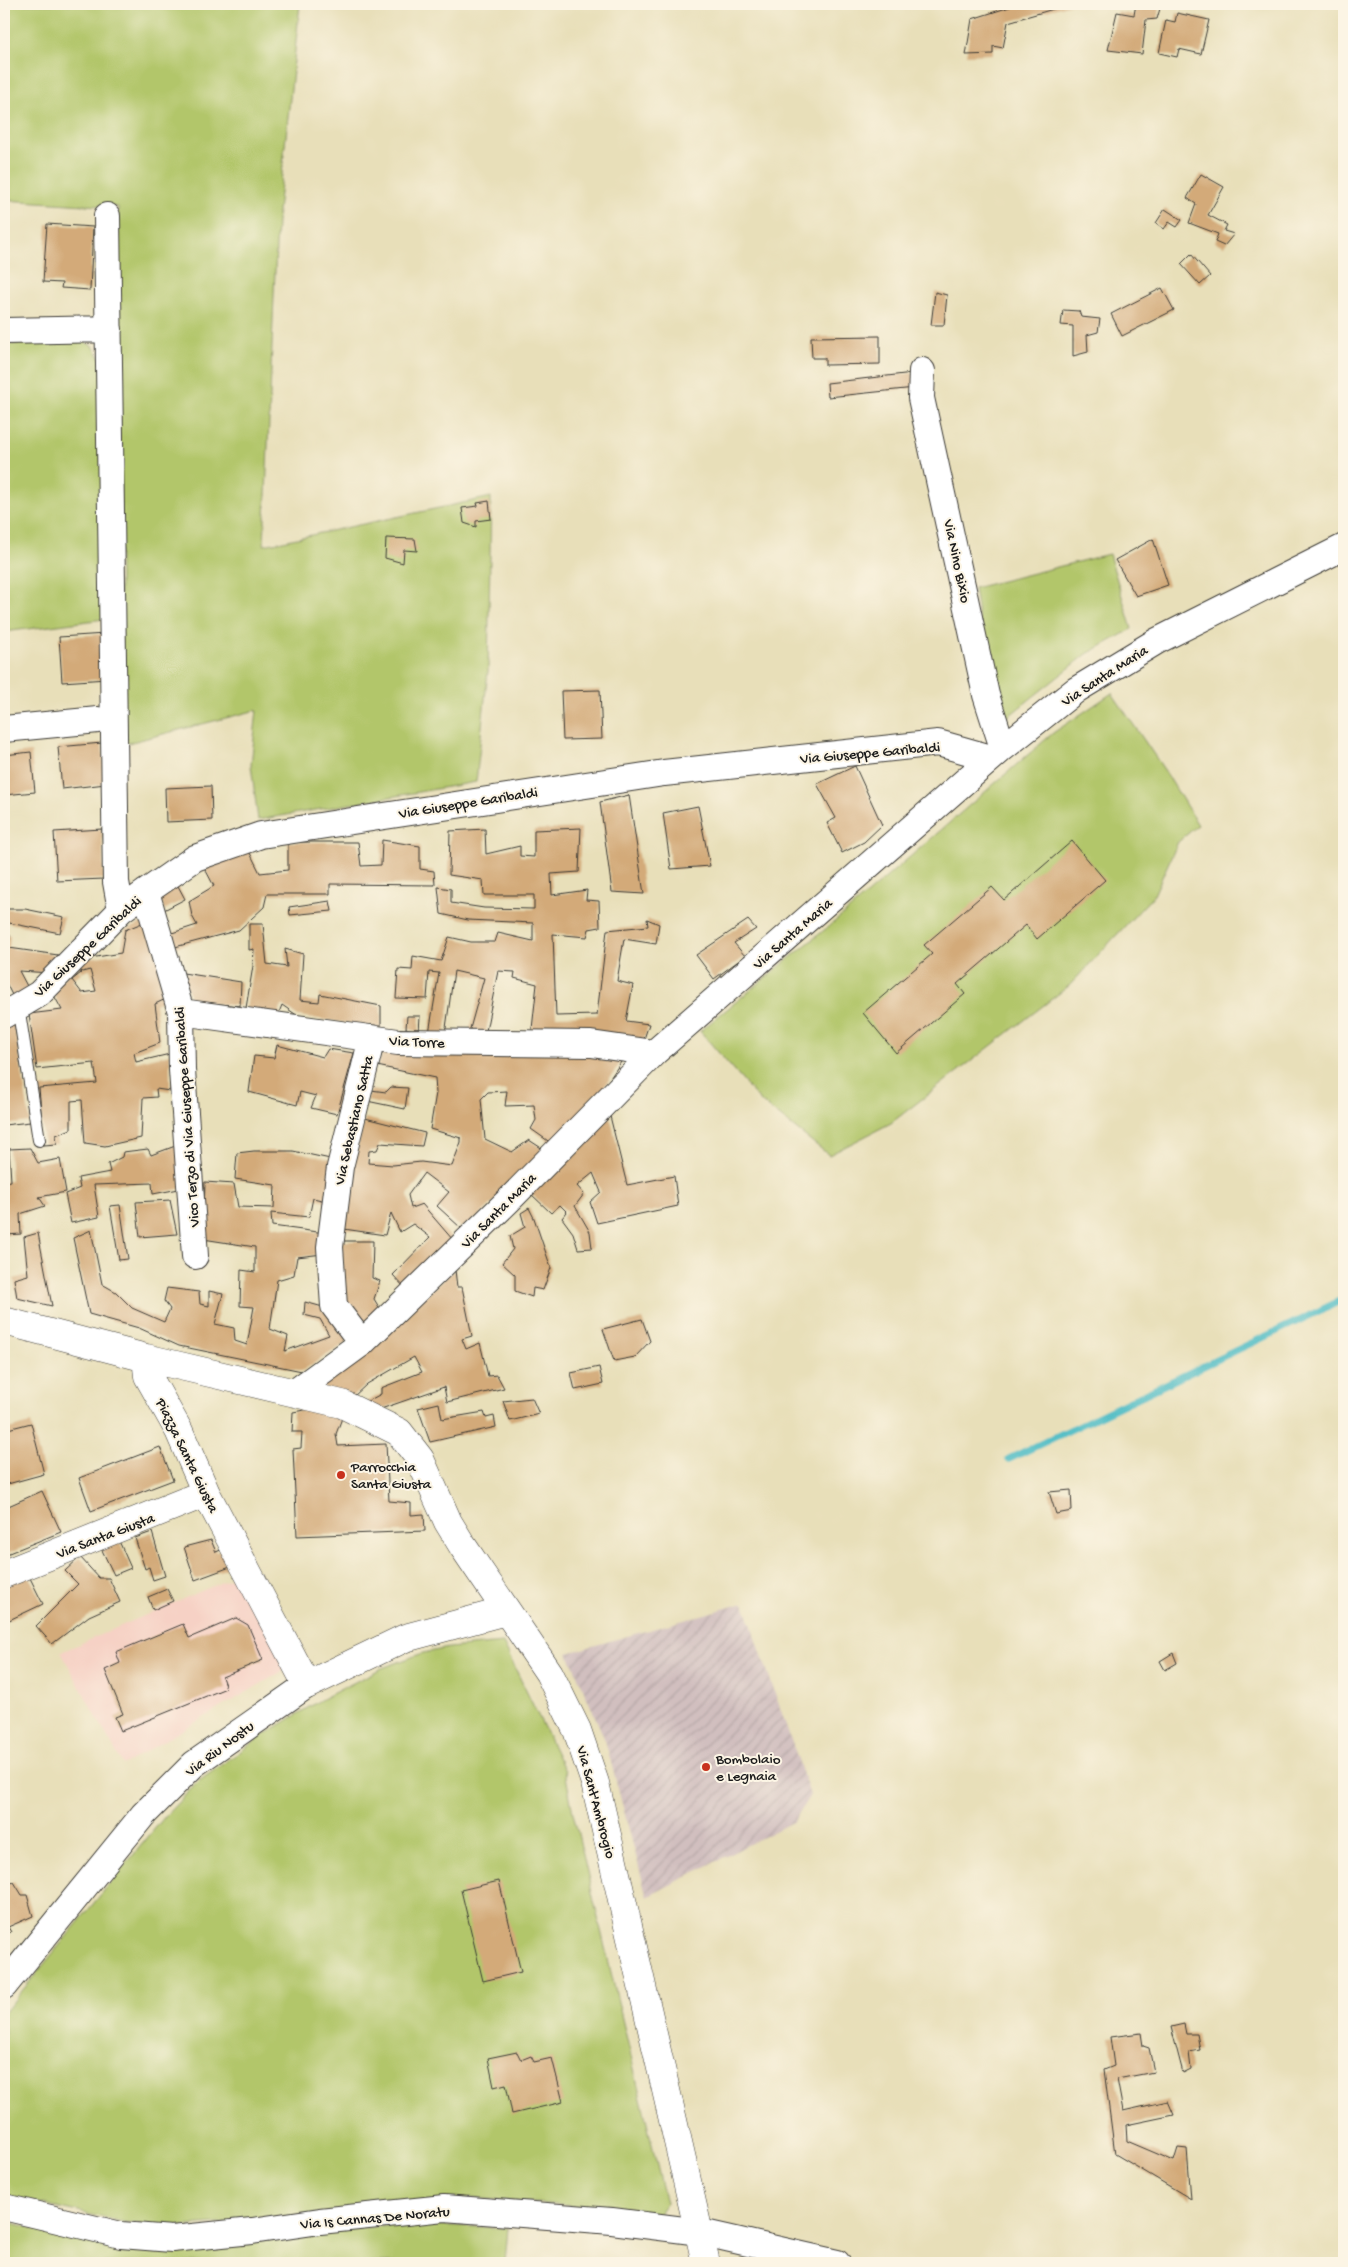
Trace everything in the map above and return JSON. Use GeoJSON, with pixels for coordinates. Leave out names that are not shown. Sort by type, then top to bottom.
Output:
{"type":"FeatureCollection","features":[{"type":"Feature","properties":{"kind":"street"},"geometry":{"type":"LineString","coordinates":[[107,216],[116,882],[121,910]]}},
{"type":"Feature","properties":{"kind":"street"},"geometry":{"type":"LineString","coordinates":[[4,331],[108,329]]}},
{"type":"Feature","properties":{"kind":"street","name":"Via Nino Bixio"},"geometry":{"type":"LineString","coordinates":[[922,371],[921,398],[997,753]]}},
{"type":"Feature","properties":{"kind":"street","name":"Via Santa Maria"},"geometry":{"type":"LineString","coordinates":[[295,1392],[362,1343],[509,1200],[654,1053],[997,753],[1076,690],[1157,641],[1344,547]]}},
{"type":"Feature","properties":{"kind":"street"},"geometry":{"type":"LineString","coordinates":[[4,729],[98,720]]}},
{"type":"Feature","properties":{"kind":"street","name":"Via Giuseppe Garibaldi"},"geometry":{"type":"LineString","coordinates":[[11,1011],[39,994],[121,910],[146,892],[195,858],[261,835],[664,772],[938,743],[997,753]]}},
{"type":"Feature","properties":{"kind":"street","name":"Vico Terzo di Via Giuseppe Garibaldi"},"geometry":{"type":"LineString","coordinates":[[146,892],[181,1012],[182,1070],[195,1256]]}},
{"type":"Feature","properties":{"kind":"street","name":"Via Torre"},"geometry":{"type":"LineString","coordinates":[[181,1012],[398,1042],[591,1044],[654,1053]]}},
{"type":"Feature","properties":{"kind":"street","name":"Via Sebastiano Satta"},"geometry":{"type":"LineString","coordinates":[[362,1343],[334,1306],[330,1247],[340,1167],[372,1038]]}},
{"type":"Feature","properties":{"kind":"street"},"geometry":{"type":"LineString","coordinates":[[4,1321],[146,1358],[295,1392]]}},
{"type":"Feature","properties":{"kind":"street","name":"Piazza Santa Giusta"},"geometry":{"type":"LineString","coordinates":[[146,1358],[148,1376],[179,1431],[206,1493],[307,1685]]}},
{"type":"Feature","properties":{"kind":"street","name":"Via Sant'Ambrogio"},"geometry":{"type":"LineString","coordinates":[[295,1392],[342,1404],[399,1432],[420,1459],[452,1529],[549,1673],[577,1730],[595,1783],[706,2263]]}},
{"type":"Feature","properties":{"kind":"street","name":"Via Santa Giusta"},"geometry":{"type":"LineString","coordinates":[[4,1574],[206,1493]]}},
{"type":"Feature","properties":{"kind":"street","name":"Via Riu Nostu"},"geometry":{"type":"LineString","coordinates":[[4,1986],[143,1815],[194,1764],[307,1685],[405,1638],[506,1611]]}},
{"type":"Feature","properties":{"kind":"street","name":"Via Is Cannas De Noratu"},"geometry":{"type":"LineString","coordinates":[[4,2207],[121,2235],[172,2239],[252,2231],[320,2220],[444,2208],[612,2221],[700,2232],[837,2263]]}},
{"type":"Feature","properties":{"kind":"lane"},"geometry":{"type":"LineString","coordinates":[[11,1011],[39,1140]]}},
{"type":"Feature","properties":{"kind":"shaded area"},"geometry":{"type":"Polygon","coordinates":[[[238,1575],[288,1668],[123,1765],[61,1652],[238,1575]]]}},
{"type":"Feature","properties":{"kind":"shaded area","name":"Bombolaio e Legnaia"},"geometry":{"type":"Polygon","coordinates":[[[744,1603],[810,1795],[794,1821],[647,1897],[605,1740],[568,1653],[744,1603]]]}},
{"type":"Feature","properties":{"kind":"green space"},"geometry":{"type":"Polygon","coordinates":[[[4,4],[300,4],[277,221],[264,545],[491,497],[488,671],[476,782],[258,820],[251,765],[257,710],[124,744],[120,616],[118,207],[4,200],[4,4]]]}},
{"type":"Feature","properties":{"kind":"green space"},"geometry":{"type":"Polygon","coordinates":[[[79,339],[93,346],[102,360],[104,619],[4,632],[4,345],[79,339]]]}},
{"type":"Feature","properties":{"kind":"green space"},"geometry":{"type":"Polygon","coordinates":[[[1109,554],[1132,629],[1087,654],[1005,719],[991,700],[974,588],[1109,554]]]}},
{"type":"Feature","properties":{"kind":"green space"},"geometry":{"type":"Polygon","coordinates":[[[1112,693],[1165,771],[1198,825],[1178,842],[1154,895],[1070,985],[891,1123],[829,1155],[760,1101],[700,1031],[844,914],[1053,733],[1112,693]]]}},
{"type":"Feature","properties":{"kind":"green space"},"geometry":{"type":"Polygon","coordinates":[[[503,1643],[565,1771],[573,1813],[666,2203],[659,2213],[472,2198],[218,2224],[168,2227],[122,2222],[4,2195],[4,2013],[166,1815],[199,1781],[262,1736],[322,1699],[382,1668],[423,1653],[449,1648],[503,1643]]]}},
{"type":"Feature","properties":{"kind":"green space"},"geometry":{"type":"Polygon","coordinates":[[[4,2221],[77,2239],[164,2253],[196,2251],[319,2232],[408,2224],[508,2228],[505,2263],[4,2263],[4,2221]]]}},
{"type":"Feature","properties":{"kind":"building"},"geometry":{"type":"Polygon","coordinates":[[[1019,4],[1071,4],[1008,22],[1003,48],[993,46],[993,54],[966,55],[972,19],[1019,4]]]}},
{"type":"Feature","properties":{"kind":"building"},"geometry":{"type":"Polygon","coordinates":[[[1136,4],[1161,5],[1157,19],[1146,20],[1142,54],[1108,50],[1117,12],[1134,15],[1136,4]]]}},
{"type":"Feature","properties":{"kind":"building"},"geometry":{"type":"Polygon","coordinates":[[[1177,13],[1209,20],[1201,54],[1179,49],[1177,57],[1159,53],[1166,20],[1175,22],[1177,13]]]}},
{"type":"Feature","properties":{"kind":"building"},"geometry":{"type":"Polygon","coordinates":[[[1201,174],[1224,187],[1208,215],[1227,225],[1224,231],[1234,234],[1224,246],[1215,242],[1218,234],[1189,223],[1196,204],[1187,198],[1201,174]]]}},
{"type":"Feature","properties":{"kind":"building"},"geometry":{"type":"Polygon","coordinates":[[[1165,209],[1182,220],[1177,227],[1169,222],[1164,229],[1156,223],[1165,209]]]}},
{"type":"Feature","properties":{"kind":"building"},"geometry":{"type":"Polygon","coordinates":[[[47,224],[93,227],[90,290],[61,288],[62,283],[43,282],[47,224]]]}},
{"type":"Feature","properties":{"kind":"building"},"geometry":{"type":"Polygon","coordinates":[[[1191,254],[1210,276],[1200,285],[1181,264],[1191,254]]]}},
{"type":"Feature","properties":{"kind":"building"},"geometry":{"type":"Polygon","coordinates":[[[1162,288],[1174,310],[1122,336],[1111,314],[1162,288]]]}},
{"type":"Feature","properties":{"kind":"building"},"geometry":{"type":"Polygon","coordinates":[[[935,292],[947,295],[944,325],[931,325],[935,292]]]}},
{"type":"Feature","properties":{"kind":"building"},"geometry":{"type":"Polygon","coordinates":[[[1063,310],[1079,311],[1081,317],[1100,319],[1098,332],[1087,335],[1088,352],[1073,356],[1073,326],[1061,325],[1063,310]]]}},
{"type":"Feature","properties":{"kind":"building"},"geometry":{"type":"Polygon","coordinates":[[[880,336],[880,364],[825,365],[825,358],[812,358],[811,337],[880,336]]]}},
{"type":"Feature","properties":{"kind":"building"},"geometry":{"type":"Polygon","coordinates":[[[913,373],[915,388],[828,397],[827,383],[913,373]]]}},
{"type":"Feature","properties":{"kind":"building"},"geometry":{"type":"Polygon","coordinates":[[[489,501],[491,519],[476,521],[476,527],[464,523],[462,508],[478,506],[477,503],[489,501]]]}},
{"type":"Feature","properties":{"kind":"building"},"geometry":{"type":"Polygon","coordinates":[[[386,538],[415,539],[417,551],[404,550],[403,563],[385,558],[386,538]]]}},
{"type":"Feature","properties":{"kind":"building"},"geometry":{"type":"Polygon","coordinates":[[[1153,539],[1168,585],[1136,596],[1115,560],[1153,539]]]}},
{"type":"Feature","properties":{"kind":"building"},"geometry":{"type":"Polygon","coordinates":[[[105,634],[107,679],[62,682],[59,637],[105,634]]]}},
{"type":"Feature","properties":{"kind":"building"},"geometry":{"type":"Polygon","coordinates":[[[600,690],[602,739],[563,740],[561,691],[600,690]]]}},
{"type":"Feature","properties":{"kind":"building"},"geometry":{"type":"Polygon","coordinates":[[[102,743],[106,784],[62,789],[58,747],[102,743]]]}},
{"type":"Feature","properties":{"kind":"building"},"geometry":{"type":"Polygon","coordinates":[[[31,752],[35,792],[4,795],[4,755],[31,752]]]}},
{"type":"Feature","properties":{"kind":"building"},"geometry":{"type":"Polygon","coordinates":[[[855,766],[882,825],[864,842],[842,853],[827,823],[836,818],[817,784],[855,766]]]}},
{"type":"Feature","properties":{"kind":"building"},"geometry":{"type":"Polygon","coordinates":[[[211,786],[212,820],[166,822],[165,788],[211,786]]]}},
{"type":"Feature","properties":{"kind":"building"},"geometry":{"type":"Polygon","coordinates":[[[629,795],[644,894],[612,892],[600,802],[629,795]]]}},
{"type":"Feature","properties":{"kind":"building"},"geometry":{"type":"Polygon","coordinates":[[[698,806],[710,866],[671,869],[663,813],[698,806]]]}},
{"type":"Feature","properties":{"kind":"building"},"geometry":{"type":"Polygon","coordinates":[[[581,828],[579,872],[551,874],[552,895],[587,890],[586,900],[599,901],[600,927],[589,929],[587,937],[553,934],[556,1016],[597,1015],[607,930],[648,926],[647,919],[659,924],[656,944],[624,939],[617,981],[633,985],[626,1021],[649,1024],[642,1045],[531,1038],[537,984],[514,978],[515,972],[498,971],[485,1036],[468,1036],[484,978],[454,971],[445,1035],[429,1033],[439,973],[429,972],[427,999],[396,998],[398,969],[412,970],[413,956],[441,961],[449,937],[471,942],[495,942],[498,933],[533,941],[533,923],[468,920],[441,914],[438,887],[451,889],[451,903],[484,908],[534,909],[534,895],[484,895],[483,880],[449,875],[450,831],[485,829],[486,854],[520,846],[520,856],[534,857],[534,830],[581,828]]]}},
{"type":"Feature","properties":{"kind":"building"},"geometry":{"type":"Polygon","coordinates":[[[102,829],[104,879],[57,881],[54,832],[102,829]]]}},
{"type":"Feature","properties":{"kind":"building"},"geometry":{"type":"Polygon","coordinates":[[[382,840],[420,846],[420,869],[434,871],[435,885],[330,884],[330,894],[267,894],[264,907],[239,930],[175,947],[172,933],[197,925],[192,916],[189,901],[214,886],[204,867],[247,847],[260,873],[288,870],[288,842],[358,842],[361,866],[381,865],[382,840]]]}},
{"type":"Feature","properties":{"kind":"building"},"geometry":{"type":"Polygon","coordinates":[[[1072,841],[1105,880],[1037,939],[1026,925],[957,984],[965,994],[896,1053],[863,1013],[932,954],[924,945],[992,887],[1004,900],[1072,841]]]}},
{"type":"Feature","properties":{"kind":"building"},"geometry":{"type":"Polygon","coordinates":[[[177,884],[185,899],[164,910],[159,894],[177,884]]]}},
{"type":"Feature","properties":{"kind":"building"},"geometry":{"type":"Polygon","coordinates":[[[330,901],[332,911],[290,915],[289,907],[330,901]]]}},
{"type":"Feature","properties":{"kind":"building"},"geometry":{"type":"Polygon","coordinates":[[[4,909],[25,909],[64,917],[60,933],[4,922],[4,909]]]}},
{"type":"Feature","properties":{"kind":"building"},"geometry":{"type":"Polygon","coordinates":[[[748,920],[756,929],[734,943],[745,956],[714,979],[696,955],[748,920]]]}},
{"type":"Feature","properties":{"kind":"building"},"geometry":{"type":"Polygon","coordinates":[[[147,921],[170,997],[155,1004],[160,1043],[134,1053],[136,1062],[170,1054],[170,1091],[156,1089],[157,1097],[143,1098],[141,1138],[105,1146],[85,1143],[82,1100],[71,1101],[71,1129],[56,1135],[57,1144],[44,1145],[39,1088],[97,1083],[94,1063],[37,1069],[29,1014],[62,1010],[51,990],[76,967],[81,973],[72,980],[82,993],[96,991],[90,970],[82,972],[77,966],[84,959],[121,953],[125,930],[147,921]]]}},
{"type":"Feature","properties":{"kind":"building"},"geometry":{"type":"Polygon","coordinates":[[[249,924],[263,924],[267,964],[287,967],[285,949],[303,954],[300,1000],[319,1002],[320,994],[381,1006],[381,1028],[298,1016],[282,1005],[278,1015],[246,1008],[254,949],[249,950],[249,924]]]}},
{"type":"Feature","properties":{"kind":"building"},"geometry":{"type":"Polygon","coordinates":[[[4,934],[10,935],[9,948],[65,956],[51,973],[19,971],[28,988],[14,999],[4,979],[4,934]]]}},
{"type":"Feature","properties":{"kind":"building"},"geometry":{"type":"Polygon","coordinates":[[[183,973],[241,982],[240,1006],[191,1001],[183,973]]]}},
{"type":"Feature","properties":{"kind":"building"},"geometry":{"type":"Polygon","coordinates":[[[407,1016],[420,1016],[419,1032],[406,1028],[407,1016]]]}},
{"type":"Feature","properties":{"kind":"building"},"geometry":{"type":"Polygon","coordinates":[[[14,1020],[30,1122],[4,1125],[4,1026],[14,1020]]]}},
{"type":"Feature","properties":{"kind":"building"},"geometry":{"type":"Polygon","coordinates":[[[277,1045],[323,1057],[328,1049],[354,1053],[337,1114],[311,1108],[316,1096],[300,1092],[297,1105],[249,1092],[254,1056],[274,1058],[277,1045]]]}},
{"type":"Feature","properties":{"kind":"building"},"geometry":{"type":"Polygon","coordinates":[[[385,1047],[609,1053],[621,1062],[592,1105],[551,1143],[531,1129],[536,1120],[534,1105],[505,1106],[507,1091],[488,1092],[481,1099],[485,1139],[512,1152],[529,1140],[546,1151],[473,1222],[461,1228],[437,1206],[449,1192],[424,1173],[408,1195],[411,1208],[422,1204],[453,1240],[405,1288],[393,1275],[430,1237],[413,1224],[400,1232],[391,1213],[385,1235],[337,1228],[365,1118],[425,1133],[422,1146],[380,1143],[377,1150],[369,1151],[368,1163],[393,1165],[421,1162],[452,1166],[461,1138],[430,1129],[436,1093],[435,1078],[377,1066],[385,1047]]]}},
{"type":"Feature","properties":{"kind":"building"},"geometry":{"type":"Polygon","coordinates":[[[391,1087],[408,1088],[405,1109],[367,1101],[371,1090],[386,1092],[391,1087]]]}},
{"type":"Feature","properties":{"kind":"building"},"geometry":{"type":"Polygon","coordinates":[[[609,1112],[627,1185],[674,1176],[678,1206],[597,1223],[590,1202],[601,1192],[593,1173],[577,1186],[584,1194],[575,1206],[590,1232],[592,1248],[578,1249],[573,1233],[562,1218],[567,1212],[560,1205],[551,1213],[530,1193],[609,1112]]]}},
{"type":"Feature","properties":{"kind":"building"},"geometry":{"type":"Polygon","coordinates":[[[178,1145],[184,1188],[153,1194],[152,1183],[94,1185],[99,1217],[71,1223],[65,1194],[80,1188],[78,1178],[110,1172],[108,1164],[122,1157],[123,1152],[148,1149],[151,1155],[178,1145]]]}},
{"type":"Feature","properties":{"kind":"building"},"geometry":{"type":"Polygon","coordinates":[[[30,1148],[38,1163],[60,1159],[66,1192],[39,1197],[45,1206],[20,1214],[21,1234],[6,1235],[4,1182],[11,1181],[9,1149],[30,1148]]]}},
{"type":"Feature","properties":{"kind":"building"},"geometry":{"type":"Polygon","coordinates":[[[293,1151],[335,1160],[326,1201],[313,1198],[309,1217],[271,1213],[272,1226],[325,1233],[323,1254],[297,1257],[294,1275],[277,1280],[270,1329],[288,1336],[285,1351],[329,1335],[320,1319],[304,1315],[305,1302],[330,1309],[349,1341],[302,1371],[179,1346],[139,1328],[89,1314],[73,1238],[91,1230],[102,1284],[116,1292],[132,1308],[164,1322],[170,1309],[164,1301],[167,1288],[199,1292],[200,1304],[209,1306],[209,1291],[223,1294],[215,1324],[234,1328],[235,1341],[247,1345],[254,1307],[240,1306],[241,1270],[255,1272],[255,1247],[203,1239],[205,1182],[234,1184],[238,1207],[274,1208],[275,1185],[235,1179],[237,1153],[293,1151]]]}},
{"type":"Feature","properties":{"kind":"building"},"geometry":{"type":"Polygon","coordinates":[[[170,1200],[177,1234],[140,1237],[136,1202],[170,1200]]]}},
{"type":"Feature","properties":{"kind":"building"},"geometry":{"type":"Polygon","coordinates":[[[120,1205],[128,1259],[119,1260],[110,1206],[120,1205]]]}},
{"type":"Feature","properties":{"kind":"building"},"geometry":{"type":"Polygon","coordinates":[[[529,1208],[551,1268],[543,1290],[533,1288],[532,1297],[515,1291],[515,1275],[502,1263],[513,1249],[510,1236],[525,1227],[521,1213],[529,1208]]]}},
{"type":"Feature","properties":{"kind":"building"},"geometry":{"type":"Polygon","coordinates":[[[38,1233],[52,1306],[17,1298],[14,1279],[28,1275],[24,1237],[38,1233]]]}},
{"type":"Feature","properties":{"kind":"building"},"geometry":{"type":"Polygon","coordinates":[[[341,1241],[373,1241],[372,1278],[380,1281],[374,1299],[382,1312],[361,1332],[347,1314],[341,1241]]]}},
{"type":"Feature","properties":{"kind":"building"},"geometry":{"type":"Polygon","coordinates":[[[455,1270],[457,1287],[462,1287],[472,1336],[462,1339],[466,1349],[480,1343],[488,1376],[497,1375],[504,1388],[447,1402],[444,1387],[378,1410],[366,1402],[381,1394],[381,1388],[422,1372],[414,1357],[367,1384],[353,1397],[321,1386],[455,1270]]]}},
{"type":"Feature","properties":{"kind":"building"},"geometry":{"type":"Polygon","coordinates":[[[642,1319],[650,1341],[635,1357],[614,1361],[603,1329],[642,1319]]]}},
{"type":"Feature","properties":{"kind":"building"},"geometry":{"type":"Polygon","coordinates":[[[599,1367],[603,1384],[575,1390],[571,1373],[599,1367]]]}},
{"type":"Feature","properties":{"kind":"building"},"geometry":{"type":"Polygon","coordinates":[[[532,1398],[539,1414],[510,1421],[503,1401],[532,1398]]]}},
{"type":"Feature","properties":{"kind":"building"},"geometry":{"type":"Polygon","coordinates":[[[439,1403],[442,1419],[484,1412],[486,1418],[494,1416],[496,1427],[430,1442],[418,1408],[439,1403]]]}},
{"type":"Feature","properties":{"kind":"building"},"geometry":{"type":"Polygon","coordinates":[[[310,1409],[342,1418],[336,1434],[338,1446],[386,1444],[389,1501],[411,1503],[411,1515],[424,1514],[425,1531],[297,1536],[293,1449],[301,1448],[302,1432],[292,1432],[293,1412],[310,1409]]]}},
{"type":"Feature","properties":{"kind":"building"},"geometry":{"type":"Polygon","coordinates":[[[31,1423],[44,1474],[4,1485],[4,1430],[31,1423]]]}},
{"type":"Feature","properties":{"kind":"building"},"geometry":{"type":"Polygon","coordinates":[[[160,1447],[173,1480],[91,1511],[79,1478],[160,1447]]]}},
{"type":"Feature","properties":{"kind":"building"},"geometry":{"type":"Polygon","coordinates":[[[1071,1490],[1072,1511],[1056,1514],[1049,1492],[1071,1490]]]}},
{"type":"Feature","properties":{"kind":"building"},"geometry":{"type":"Polygon","coordinates":[[[42,1491],[61,1532],[4,1555],[4,1508],[42,1491]]]}},
{"type":"Feature","properties":{"kind":"building"},"geometry":{"type":"Polygon","coordinates":[[[152,1532],[165,1576],[153,1580],[149,1567],[145,1569],[135,1538],[152,1532]]]}},
{"type":"Feature","properties":{"kind":"building"},"geometry":{"type":"Polygon","coordinates":[[[211,1540],[216,1552],[223,1549],[233,1566],[195,1580],[184,1547],[211,1540]]]}},
{"type":"Feature","properties":{"kind":"building"},"geometry":{"type":"Polygon","coordinates":[[[119,1541],[131,1568],[114,1575],[100,1546],[119,1541]]]}},
{"type":"Feature","properties":{"kind":"building"},"geometry":{"type":"Polygon","coordinates":[[[80,1557],[99,1578],[109,1578],[120,1602],[89,1616],[52,1644],[36,1626],[78,1584],[65,1571],[80,1557]]]}},
{"type":"Feature","properties":{"kind":"building"},"geometry":{"type":"Polygon","coordinates":[[[28,1574],[43,1604],[5,1622],[4,1582],[28,1574]]]}},
{"type":"Feature","properties":{"kind":"building"},"geometry":{"type":"Polygon","coordinates":[[[167,1589],[173,1601],[153,1610],[148,1597],[167,1589]]]}},
{"type":"Feature","properties":{"kind":"building"},"geometry":{"type":"Polygon","coordinates":[[[236,1618],[248,1625],[263,1660],[222,1677],[226,1688],[121,1731],[115,1717],[123,1714],[105,1670],[120,1663],[116,1652],[183,1624],[189,1638],[236,1618]]]}},
{"type":"Feature","properties":{"kind":"building"},"geometry":{"type":"Polygon","coordinates":[[[1173,1653],[1177,1663],[1165,1670],[1160,1661],[1173,1653]]]}},
{"type":"Feature","properties":{"kind":"building"},"geometry":{"type":"Polygon","coordinates":[[[499,1881],[521,1972],[483,1981],[461,1890],[499,1881]]]}},
{"type":"Feature","properties":{"kind":"building"},"geometry":{"type":"Polygon","coordinates":[[[14,1882],[22,1895],[27,1895],[33,1916],[8,1927],[11,1932],[4,1935],[4,1886],[14,1882]]]}},
{"type":"Feature","properties":{"kind":"building"},"geometry":{"type":"Polygon","coordinates":[[[1184,2024],[1186,2034],[1197,2034],[1200,2050],[1189,2052],[1191,2069],[1183,2073],[1171,2027],[1184,2024]]]}},
{"type":"Feature","properties":{"kind":"building"},"geometry":{"type":"Polygon","coordinates":[[[1141,2033],[1143,2046],[1149,2048],[1154,2072],[1117,2079],[1123,2111],[1168,2101],[1174,2115],[1126,2125],[1127,2141],[1174,2161],[1178,2148],[1187,2149],[1191,2199],[1115,2154],[1104,2070],[1114,2066],[1110,2037],[1141,2033]]]}},
{"type":"Feature","properties":{"kind":"building"},"geometry":{"type":"Polygon","coordinates":[[[517,2052],[521,2060],[531,2056],[534,2062],[552,2058],[563,2102],[512,2114],[506,2084],[494,2087],[488,2058],[517,2052]]]}},
{"type":"Feature","properties":{"kind":"waterway"},"geometry":{"type":"LineString","coordinates":[[1009,1459],[1344,1299]]}},
{"type":"Feature","properties":{"kind":"place","name":"Parrocchia Santa Giusta"},"geometry":{"type":"Point","coordinates":[341,1475]}},
{"type":"Feature","properties":{"kind":"place","name":"Bombolaio e Legnaia"},"geometry":{"type":"Point","coordinates":[706,1767]}}]}
